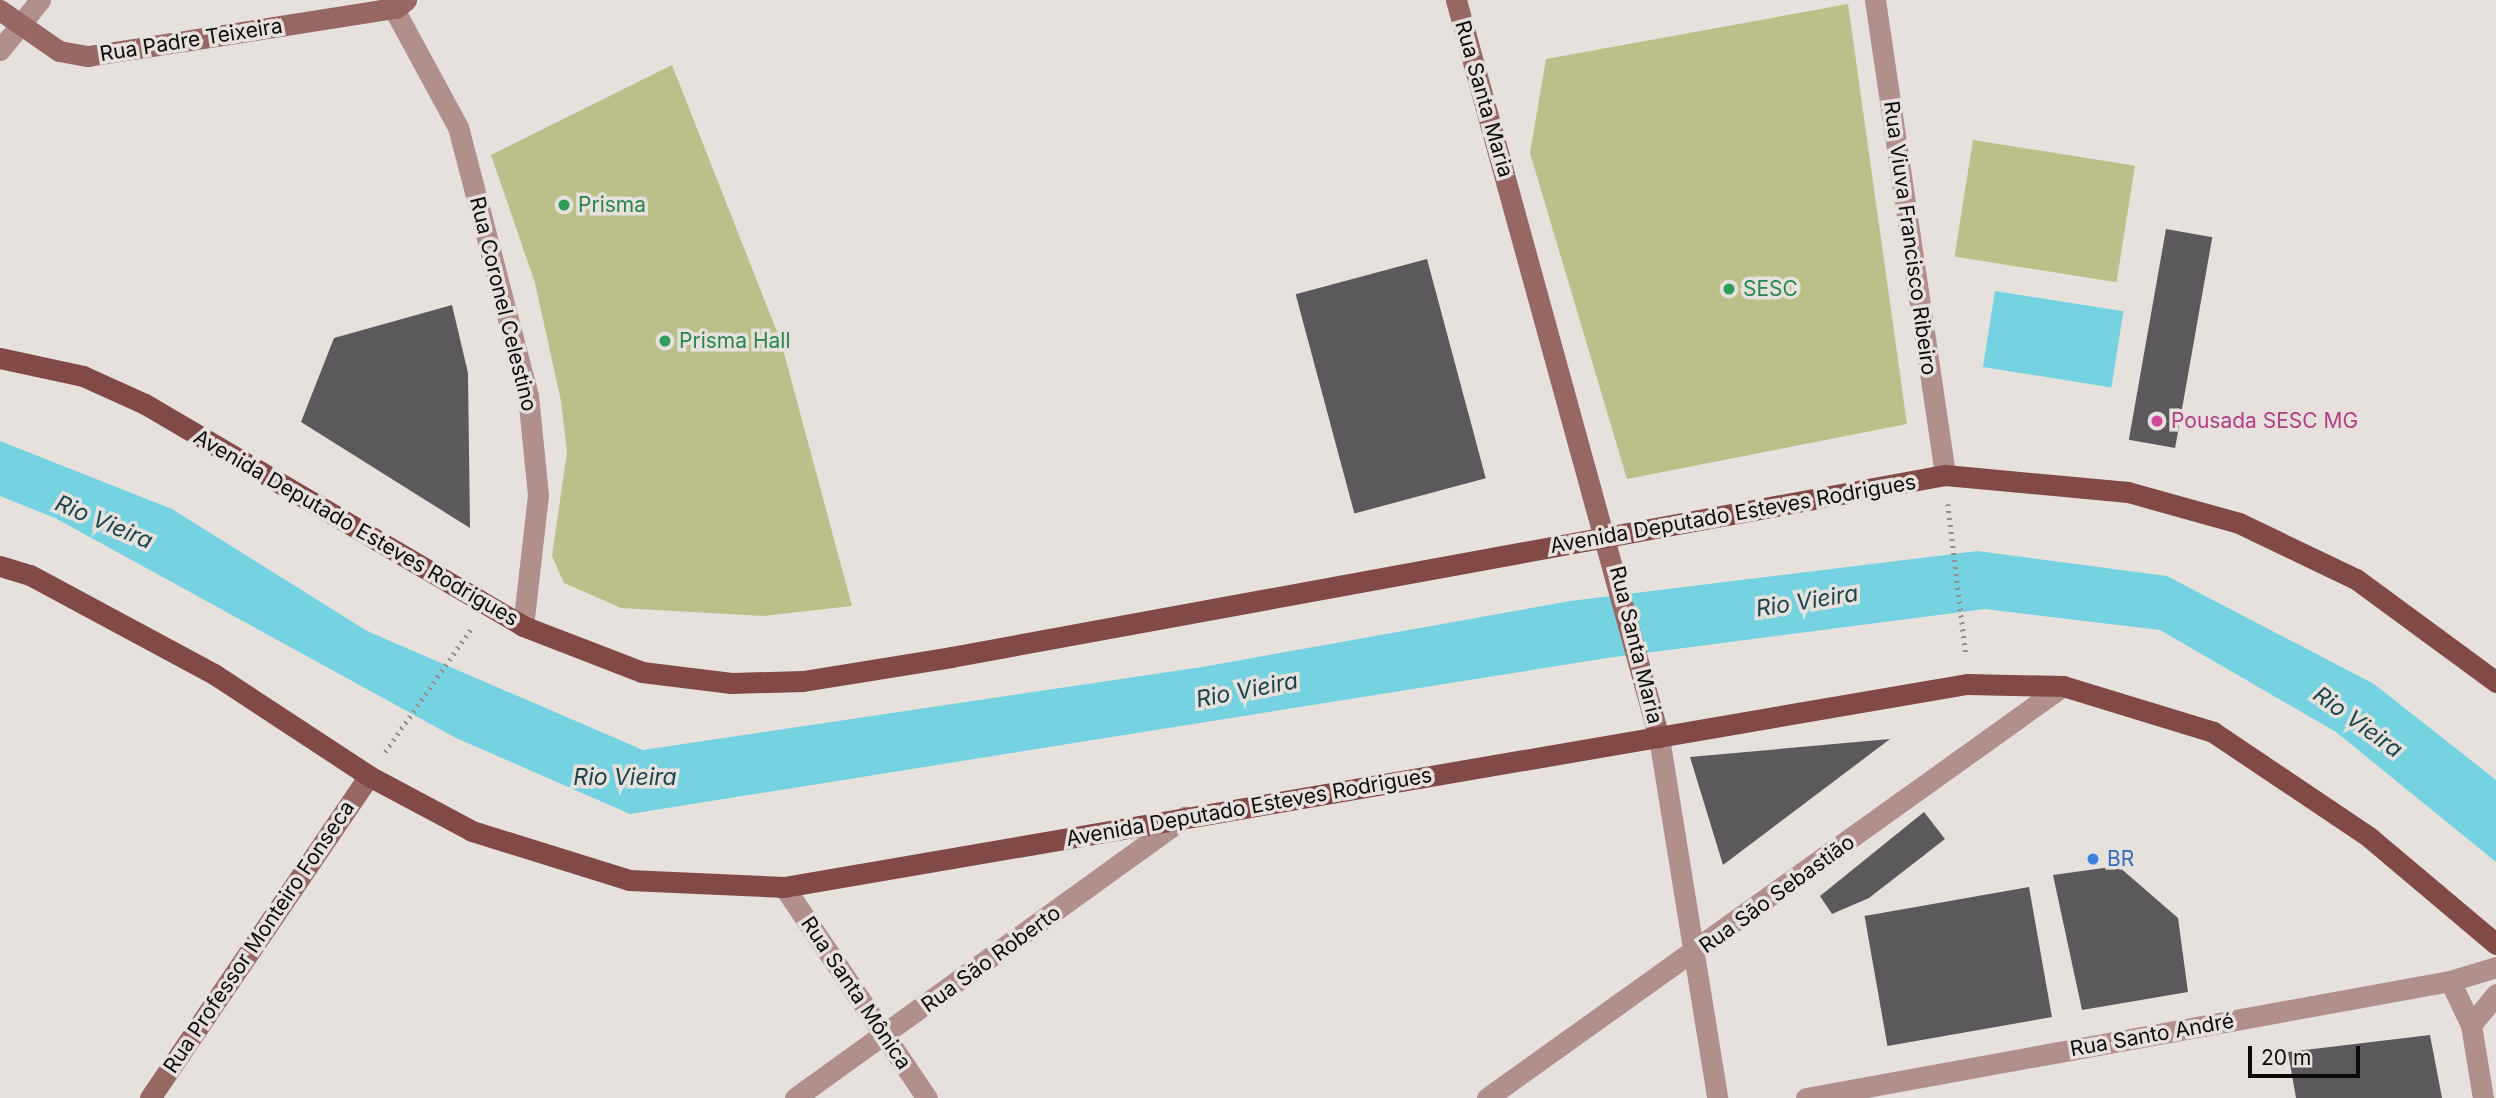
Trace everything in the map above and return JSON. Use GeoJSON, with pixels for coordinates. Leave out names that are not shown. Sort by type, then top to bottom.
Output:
{"type":"FeatureCollection","features":[{"type":"Feature","properties":{"kind":"main road","name":"Rua Santa Maria"},"geometry":{"type":"LineString","coordinates":[[1456,0],[1608,536],[1659,738]]}},
{"type":"Feature","properties":{"kind":"main road","name":"Rua Padre Teixeira"},"geometry":{"type":"LineString","coordinates":[[0,10],[21,30],[59,51],[114,55],[397,3]]}},
{"type":"Feature","properties":{"kind":"main road","name":"Avenida Deputado Esteves Rodrigues"},"geometry":{"type":"LineString","coordinates":[[0,358],[83,376],[145,404],[523,626],[642,672],[731,683],[803,681],[1945,475],[2129,492],[2239,523],[2356,579],[2496,682]]}},
{"type":"Feature","properties":{"kind":"main road","name":"Avenida Deputado Esteves Rodrigues"},"geometry":{"type":"LineString","coordinates":[[0,566],[30,575],[214,674],[369,776],[472,831],[544,858],[672,887],[784,887],[1967,684],[2063,686],[2213,732],[2369,838],[2496,944]]}},
{"type":"Feature","properties":{"kind":"main road","name":"Rua Professor Monteiro Fonseca"},"geometry":{"type":"LineString","coordinates":[[150,1098],[369,776]]}},
{"type":"Feature","properties":{"kind":"street"},"geometry":{"type":"LineString","coordinates":[[0,50],[21,30],[40,0]]}},
{"type":"Feature","properties":{"kind":"street","name":"Rua Viuva Francisco Ribeiro"},"geometry":{"type":"LineString","coordinates":[[1875,0],[1945,475]]}},
{"type":"Feature","properties":{"kind":"street","name":"Rua Coronel Celestino"},"geometry":{"type":"LineString","coordinates":[[397,3],[457,127],[528,395],[538,495],[523,626]]}},
{"type":"Feature","properties":{"kind":"street","name":"Rua São Sebastião"},"geometry":{"type":"LineString","coordinates":[[1487,1098],[1690,957],[2063,686]]}},
{"type":"Feature","properties":{"kind":"street","name":"Rua Santa Maria"},"geometry":{"type":"LineString","coordinates":[[1659,738],[1690,957],[1717,1098]]}},
{"type":"Feature","properties":{"kind":"street","name":"Rua São Roberto"},"geometry":{"type":"LineString","coordinates":[[795,1098],[885,1036],[1185,817]]}},
{"type":"Feature","properties":{"kind":"street","name":"Rua Santa Mônica"},"geometry":{"type":"LineString","coordinates":[[784,887],[927,1098]]}},
{"type":"Feature","properties":{"kind":"street","name":"Rua Santo André"},"geometry":{"type":"LineString","coordinates":[[1806,1098],[2450,981],[2496,967]]}},
{"type":"Feature","properties":{"kind":"street"},"geometry":{"type":"LineString","coordinates":[[2450,981],[2471,1025],[2483,1098]]}},
{"type":"Feature","properties":{"kind":"street"},"geometry":{"type":"LineString","coordinates":[[2471,1025],[2496,994]]}},
{"type":"Feature","properties":{"kind":"path"},"geometry":{"type":"LineString","coordinates":[[1950,516],[1967,658]]}},
{"type":"Feature","properties":{"kind":"path"},"geometry":{"type":"LineString","coordinates":[[388,748],[465,637]]}},
{"type":"Feature","properties":{"kind":"green space","name":"SESC"},"geometry":{"type":"Polygon","coordinates":[[[1848,4],[1907,424],[1627,479],[1530,153],[1546,59],[1848,4]]]}},
{"type":"Feature","properties":{"kind":"green space","name":"Prisma Hall"},"geometry":{"type":"Polygon","coordinates":[[[672,65],[781,342],[852,606],[763,616],[621,608],[564,583],[552,556],[567,452],[561,401],[535,283],[491,155],[672,65]]]}},
{"type":"Feature","properties":{"kind":"green space"},"geometry":{"type":"Polygon","coordinates":[[[1973,140],[2135,166],[2117,282],[1955,257],[1973,140]]]}},
{"type":"Feature","properties":{"kind":"water"},"geometry":{"type":"Polygon","coordinates":[[[1995,291],[2123,311],[2111,387],[1983,367],[1995,291]]]}},
{"type":"Feature","properties":{"kind":"water","name":"Rio Vieira"},"geometry":{"type":"Polygon","coordinates":[[[0,441],[172,509],[367,631],[643,750],[1202,667],[1570,601],[1978,551],[2167,576],[2374,684],[2496,780],[2496,862],[2336,732],[2160,630],[1985,609],[1607,658],[630,814],[456,738],[55,518],[0,496],[0,441]]]}},
{"type":"Feature","properties":{"kind":"building"},"geometry":{"type":"Polygon","coordinates":[[[2166,229],[2212,237],[2175,448],[2129,440],[2166,229]]]}},
{"type":"Feature","properties":{"kind":"building"},"geometry":{"type":"Polygon","coordinates":[[[1427,259],[1486,478],[1354,513],[1296,294],[1427,259]]]}},
{"type":"Feature","properties":{"kind":"building"},"geometry":{"type":"Polygon","coordinates":[[[452,305],[468,373],[470,528],[301,422],[334,338],[452,305]]]}},
{"type":"Feature","properties":{"kind":"building"},"geometry":{"type":"Polygon","coordinates":[[[1890,739],[1723,865],[1690,757],[1890,739]]]}},
{"type":"Feature","properties":{"kind":"building"},"geometry":{"type":"Polygon","coordinates":[[[1924,812],[1945,839],[1869,898],[1832,914],[1820,896],[1924,812]]]}},
{"type":"Feature","properties":{"kind":"building"},"geometry":{"type":"Polygon","coordinates":[[[2118,866],[2178,918],[2188,992],[2082,1010],[2053,875],[2118,866]]]}},
{"type":"Feature","properties":{"kind":"building"},"geometry":{"type":"Polygon","coordinates":[[[2029,887],[2052,1017],[1887,1046],[1865,916],[2029,887]]]}},
{"type":"Feature","properties":{"kind":"building"},"geometry":{"type":"Polygon","coordinates":[[[2430,1035],[2442,1098],[2296,1098],[2288,1052],[2430,1035]]]}},
{"type":"Feature","properties":{"kind":"place","name":"Prisma"},"geometry":{"type":"Point","coordinates":[564,205]}},
{"type":"Feature","properties":{"kind":"place","name":"SESC"},"geometry":{"type":"Point","coordinates":[1729,289]}},
{"type":"Feature","properties":{"kind":"place","name":"Prisma Hall"},"geometry":{"type":"Point","coordinates":[665,341]}},
{"type":"Feature","properties":{"kind":"place","name":"Pousada SESC MG"},"geometry":{"type":"Point","coordinates":[2157,421]}},
{"type":"Feature","properties":{"kind":"place","name":"BR"},"geometry":{"type":"Point","coordinates":[2093,859]}}]}
